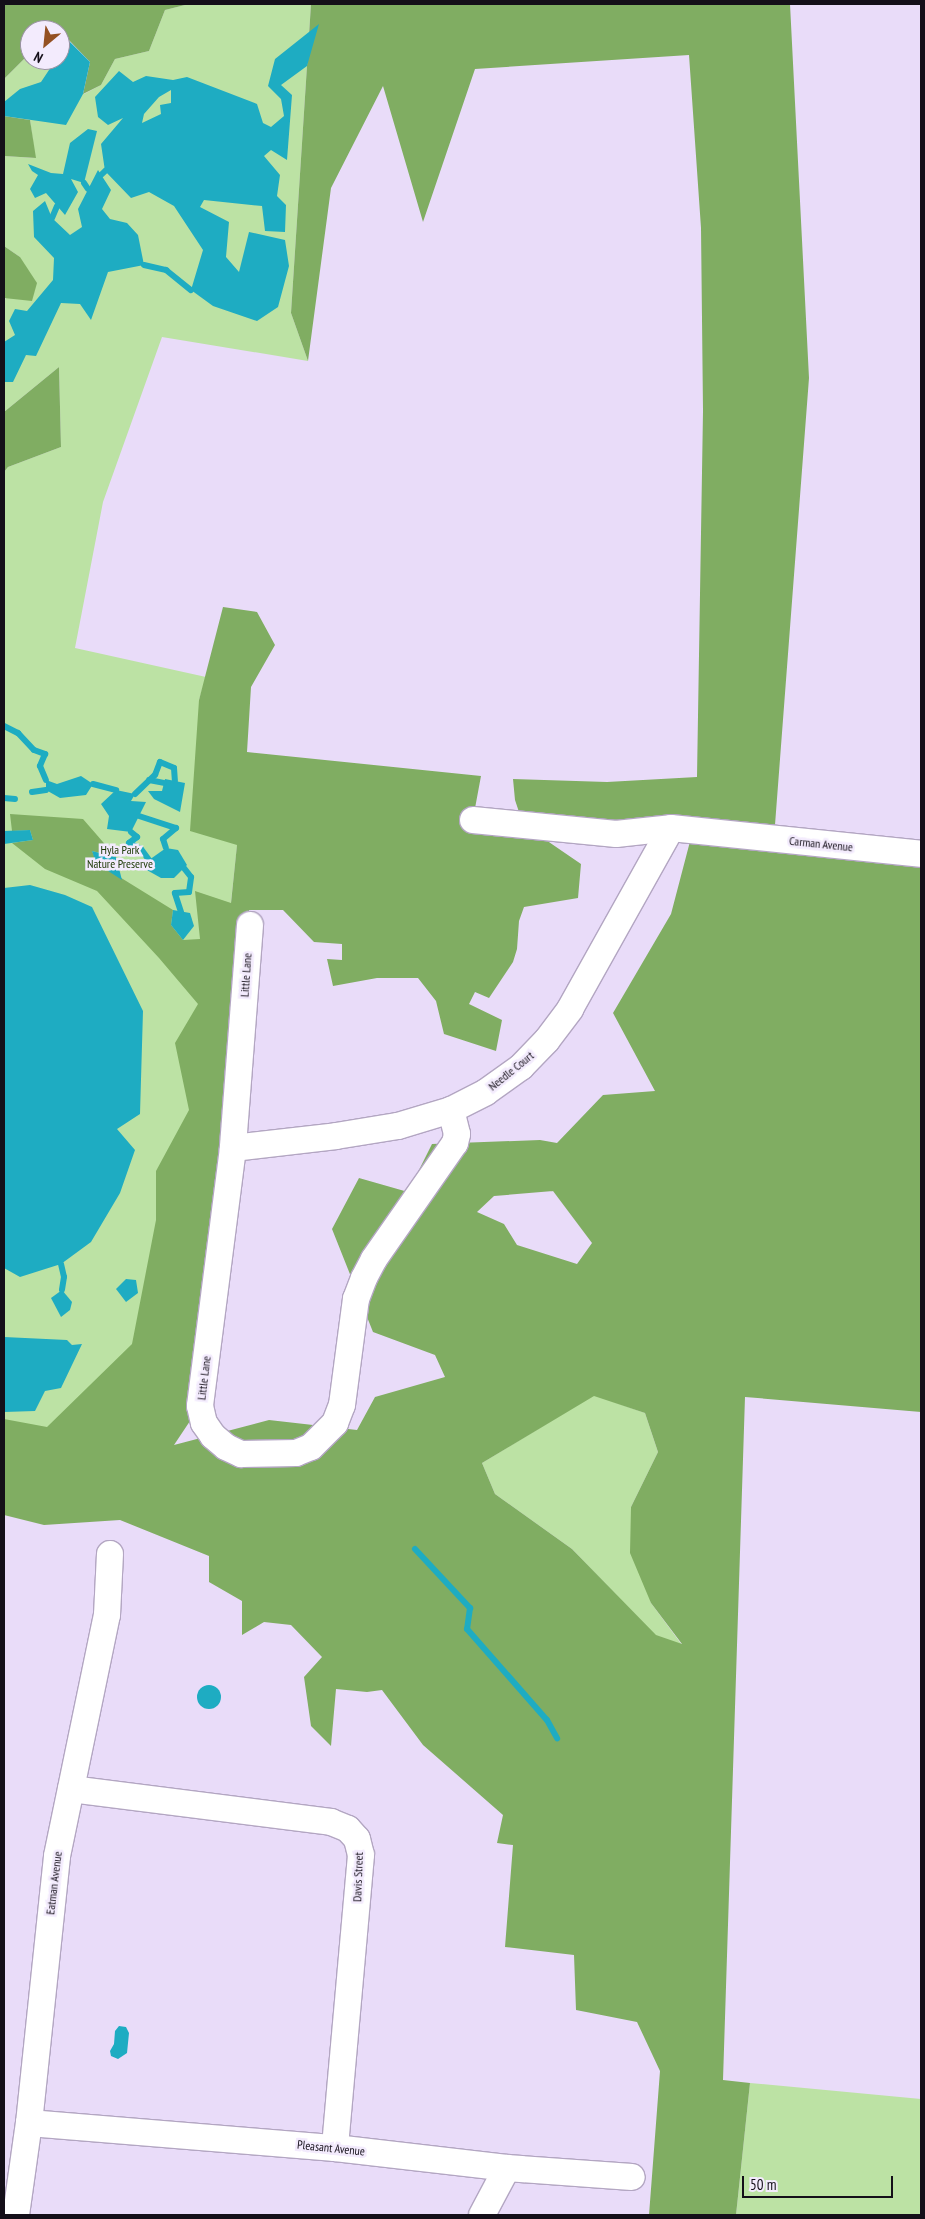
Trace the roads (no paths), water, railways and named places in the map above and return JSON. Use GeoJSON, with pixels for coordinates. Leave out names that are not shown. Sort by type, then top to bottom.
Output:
{"type":"FeatureCollection","features":[{"type":"Feature","properties":{"kind":"street","name":"Carman Avenue"},"geometry":{"type":"LineString","coordinates":[[472,820],[616,834],[671,828],[921,854]]}},
{"type":"Feature","properties":{"kind":"street","name":"Needle Court"},"geometry":{"type":"LineString","coordinates":[[233,1148],[336,1136],[398,1126],[451,1110],[486,1092],[521,1067],[547,1040],[570,1009],[671,828]]}},
{"type":"Feature","properties":{"kind":"street","name":"Little Lane"},"geometry":{"type":"LineString","coordinates":[[250,925],[233,1148],[200,1406],[204,1423],[213,1436],[241,1454],[296,1453],[311,1447],[335,1422],[342,1405],[356,1299],[374,1259],[455,1143],[457,1134],[451,1110]]}},
{"type":"Feature","properties":{"kind":"street","name":"Eatman Avenue"},"geometry":{"type":"LineString","coordinates":[[16,2215],[29,2123],[57,1856],[107,1615],[110,1554]]}},
{"type":"Feature","properties":{"kind":"street","name":"Davis Street"},"geometry":{"type":"LineString","coordinates":[[71,1789],[331,1822],[348,1829],[357,1839],[361,1855],[335,2148]]}},
{"type":"Feature","properties":{"kind":"street","name":"Pleasant Avenue"},"geometry":{"type":"LineString","coordinates":[[29,2123],[335,2148],[507,2168],[632,2177]]}},
{"type":"Feature","properties":{"kind":"street"},"geometry":{"type":"LineString","coordinates":[[482,2215],[507,2168]]}},
{"type":"Feature","properties":{"kind":"water"},"geometry":{"type":"Polygon","coordinates":[[[319,24],[307,66],[281,85],[292,95],[287,160],[271,150],[264,156],[280,175],[277,196],[286,205],[285,232],[265,231],[262,206],[204,200],[200,207],[229,222],[226,257],[239,272],[249,232],[285,240],[289,266],[278,307],[257,321],[213,306],[191,290],[203,250],[174,206],[149,192],[131,198],[105,171],[101,144],[123,118],[108,125],[98,117],[95,97],[119,71],[133,82],[146,76],[173,80],[187,77],[257,104],[263,123],[271,127],[284,116],[281,99],[268,86],[275,59],[319,24]],[[171,90],[159,97],[144,114],[142,123],[161,114],[160,105],[171,103],[171,90]]]}},
{"type":"Feature","properties":{"kind":"water"},"geometry":{"type":"Polygon","coordinates":[[[70,42],[90,62],[83,94],[66,125],[4,116],[4,102],[20,89],[41,82],[49,70],[70,70],[70,42]]]}},
{"type":"Feature","properties":{"kind":"water"},"geometry":{"type":"Polygon","coordinates":[[[88,129],[97,131],[84,183],[71,179],[78,192],[65,215],[46,193],[35,198],[30,189],[38,175],[32,171],[28,164],[51,173],[63,174],[70,143],[88,129]]]}},
{"type":"Feature","properties":{"kind":"water"},"geometry":{"type":"Polygon","coordinates":[[[98,170],[111,190],[102,209],[110,219],[127,223],[138,235],[144,265],[108,272],[91,320],[80,304],[61,303],[36,356],[26,355],[13,382],[4,382],[4,342],[15,335],[9,321],[15,309],[27,311],[53,280],[54,258],[34,237],[33,211],[45,201],[52,218],[70,235],[82,227],[78,209],[98,170]]]}},
{"type":"Feature","properties":{"kind":"water"},"geometry":{"type":"Polygon","coordinates":[[[81,776],[93,784],[86,795],[60,798],[46,790],[46,780],[57,784],[81,776]]]}},
{"type":"Feature","properties":{"kind":"water"},"geometry":{"type":"Polygon","coordinates":[[[165,779],[185,783],[180,812],[154,799],[148,791],[162,791],[165,779]]]}},
{"type":"Feature","properties":{"kind":"water"},"geometry":{"type":"Polygon","coordinates":[[[116,790],[135,794],[131,801],[146,802],[131,832],[107,829],[109,816],[101,804],[116,790]]]}},
{"type":"Feature","properties":{"kind":"water"},"geometry":{"type":"Polygon","coordinates":[[[30,830],[33,840],[4,844],[4,831],[30,830]]]}},
{"type":"Feature","properties":{"kind":"water"},"geometry":{"type":"Polygon","coordinates":[[[166,848],[178,850],[187,865],[174,878],[161,878],[145,869],[149,860],[166,848]]]}},
{"type":"Feature","properties":{"kind":"water"},"geometry":{"type":"Polygon","coordinates":[[[92,851],[116,857],[122,880],[96,863],[92,851]]]}},
{"type":"Feature","properties":{"kind":"water"},"geometry":{"type":"Polygon","coordinates":[[[30,885],[65,895],[92,907],[143,1011],[140,1114],[117,1129],[135,1150],[120,1193],[91,1242],[61,1264],[20,1277],[4,1268],[4,888],[30,885]]]}},
{"type":"Feature","properties":{"kind":"water"},"geometry":{"type":"Polygon","coordinates":[[[173,910],[190,913],[194,926],[183,940],[171,925],[173,910]]]}},
{"type":"Feature","properties":{"kind":"water"},"geometry":{"type":"Polygon","coordinates":[[[126,1279],[136,1280],[138,1293],[126,1302],[116,1289],[126,1279]]]}},
{"type":"Feature","properties":{"kind":"water"},"geometry":{"type":"Polygon","coordinates":[[[62,1290],[72,1302],[70,1310],[61,1317],[51,1298],[62,1290]]]}},
{"type":"Feature","properties":{"kind":"water"},"geometry":{"type":"Polygon","coordinates":[[[4,1337],[67,1340],[72,1345],[82,1344],[61,1388],[45,1391],[35,1411],[4,1412],[4,1337]]]}},
{"type":"Feature","properties":{"kind":"water"},"geometry":{"type":"Polygon","coordinates":[[[209,1685],[218,1688],[221,1697],[218,1706],[209,1709],[200,1706],[197,1697],[200,1688],[209,1685]]]}},
{"type":"Feature","properties":{"kind":"water"},"geometry":{"type":"Polygon","coordinates":[[[119,2026],[126,2027],[129,2033],[127,2053],[118,2059],[111,2056],[110,2051],[114,2044],[115,2031],[119,2026]]]}},
{"type":"Feature","properties":{"kind":"waterway"},"geometry":{"type":"LineString","coordinates":[[101,175],[105,171]]}},
{"type":"Feature","properties":{"kind":"waterway"},"geometry":{"type":"LineString","coordinates":[[84,183],[88,189]]}},
{"type":"Feature","properties":{"kind":"waterway"},"geometry":{"type":"LineString","coordinates":[[52,218],[57,206]]}},
{"type":"Feature","properties":{"kind":"waterway"},"geometry":{"type":"LineString","coordinates":[[144,265],[166,270],[191,290]]}},
{"type":"Feature","properties":{"kind":"waterway"},"geometry":{"type":"LineString","coordinates":[[4,726],[18,733],[34,750],[45,754],[40,766],[46,780]]}},
{"type":"Feature","properties":{"kind":"waterway"},"geometry":{"type":"LineString","coordinates":[[135,794],[155,775],[160,762],[174,768],[175,781]]}},
{"type":"Feature","properties":{"kind":"waterway"},"geometry":{"type":"LineString","coordinates":[[149,780],[164,783]]}},
{"type":"Feature","properties":{"kind":"waterway"},"geometry":{"type":"LineString","coordinates":[[93,784],[116,790]]}},
{"type":"Feature","properties":{"kind":"waterway"},"geometry":{"type":"LineString","coordinates":[[32,792],[46,790]]}},
{"type":"Feature","properties":{"kind":"waterway"},"geometry":{"type":"LineString","coordinates":[[4,798],[15,799]]}},
{"type":"Feature","properties":{"kind":"waterway"},"geometry":{"type":"LineString","coordinates":[[139,816],[176,828],[163,839],[166,848]]}},
{"type":"Feature","properties":{"kind":"waterway"},"geometry":{"type":"LineString","coordinates":[[131,832],[137,837],[129,843],[141,849],[149,860]]}},
{"type":"Feature","properties":{"kind":"waterway"},"geometry":{"type":"LineString","coordinates":[[181,912],[175,893],[189,892],[191,877],[184,868]]}},
{"type":"Feature","properties":{"kind":"waterway"},"geometry":{"type":"LineString","coordinates":[[61,1264],[64,1277],[62,1290]]}},
{"type":"Feature","properties":{"kind":"waterway"},"geometry":{"type":"LineString","coordinates":[[415,1549],[470,1608],[467,1629],[547,1720],[557,1738]]}},
{"type":"Feature","properties":{"kind":"park label","name":"Hyla Park Nature Preserve"},"geometry":{"type":"Point","coordinates":[120,857]}}]}
